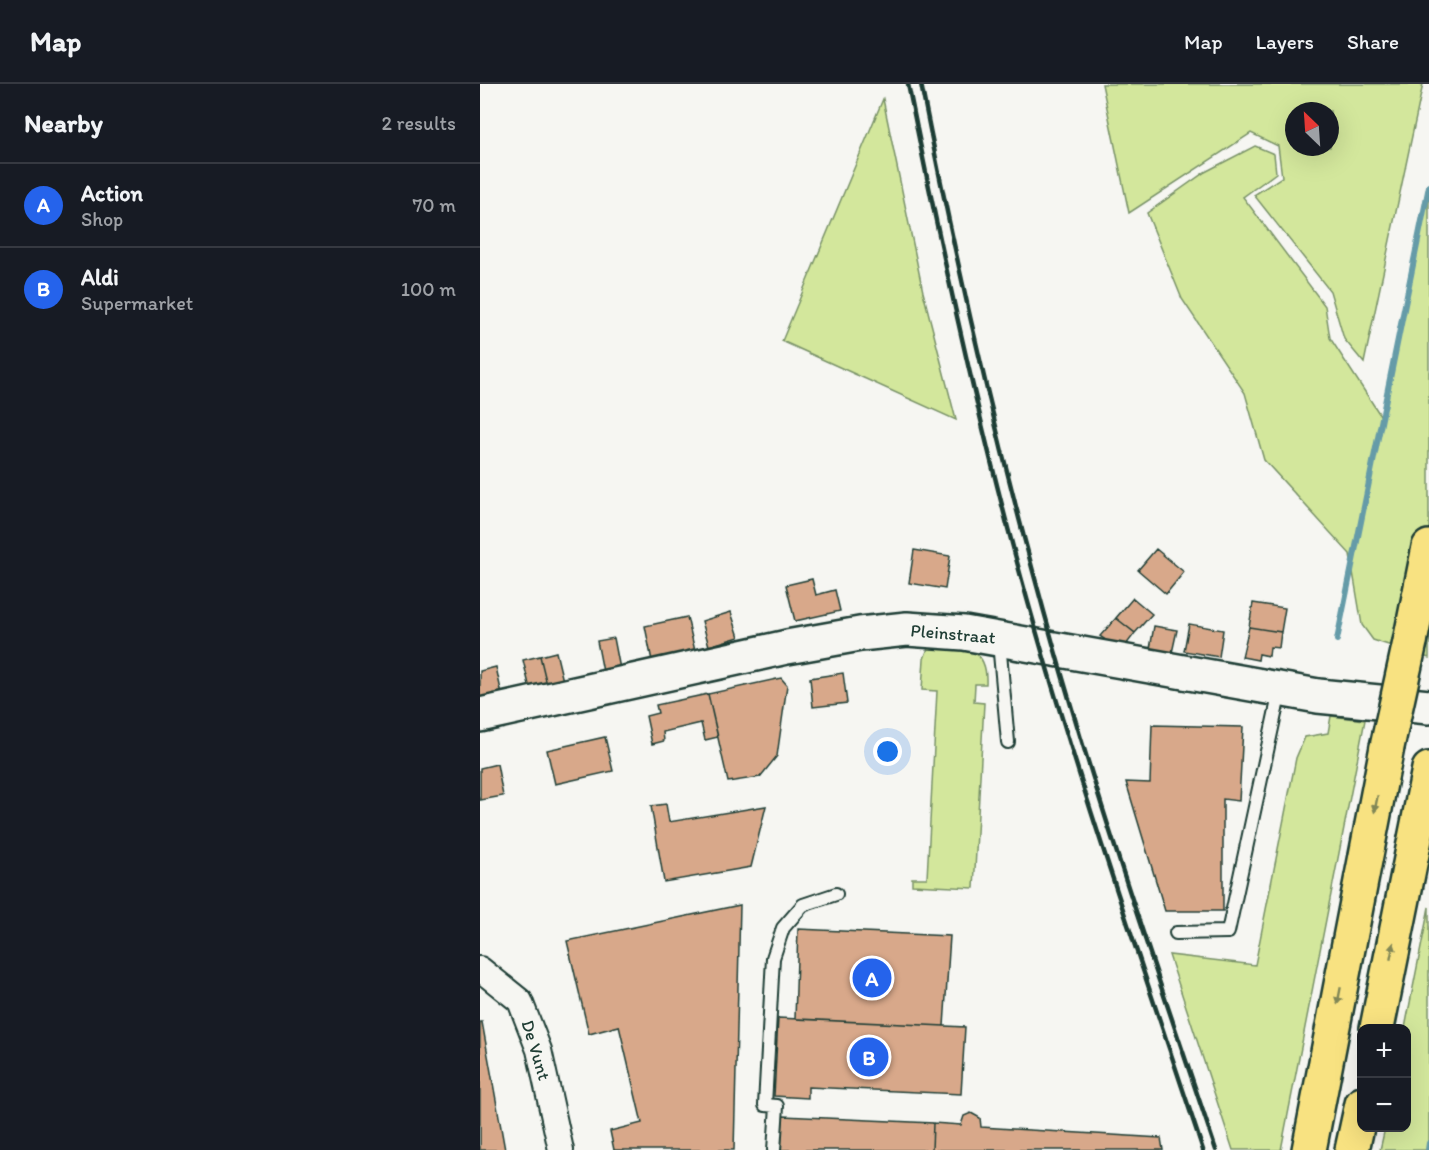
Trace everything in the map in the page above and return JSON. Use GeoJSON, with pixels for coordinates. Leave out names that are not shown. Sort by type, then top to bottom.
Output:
{"type":"FeatureCollection","features":[{"type":"Feature","properties":{"kind":"highway"},"geometry":{"type":"LineString","coordinates":[[1309,1150],[1387,747],[1429,547]]}},
{"type":"Feature","properties":{"kind":"highway"},"geometry":{"type":"LineString","coordinates":[[1378,1024],[1429,769]]}},
{"type":"Feature","properties":{"kind":"highway"},"geometry":{"type":"LineString","coordinates":[[1352,1150],[1357,1127]]}},
{"type":"Feature","properties":{"kind":"street","name":"Pleinstraat"},"geometry":{"type":"LineString","coordinates":[[480,716],[787,647],[860,634],[907,629],[999,638],[1332,698],[1429,707]]}},
{"type":"Feature","properties":{"kind":"street","name":"De Vunt"},"geometry":{"type":"LineString","coordinates":[[480,969],[520,1001],[539,1050],[561,1150]]}},
{"type":"Feature","properties":{"kind":"lane"},"geometry":{"type":"LineString","coordinates":[[999,638],[1008,742]]}},
{"type":"Feature","properties":{"kind":"lane"},"geometry":{"type":"LineString","coordinates":[[1176,933],[1228,932],[1280,690]]}},
{"type":"Feature","properties":{"kind":"lane"},"geometry":{"type":"LineString","coordinates":[[774,1150],[777,1106],[765,1105],[773,958],[783,928],[803,905],[837,894]]}},
{"type":"Feature","properties":{"kind":"green space"},"geometry":{"type":"Polygon","coordinates":[[[1102,84],[1423,84],[1364,363],[1344,339],[1330,291],[1254,195],[1282,177],[1278,146],[1251,133],[1129,213],[1102,84]]]}},
{"type":"Feature","properties":{"kind":"green space"},"geometry":{"type":"Polygon","coordinates":[[[883,99],[923,292],[956,420],[782,341],[883,99]]]}},
{"type":"Feature","properties":{"kind":"green space"},"geometry":{"type":"Polygon","coordinates":[[[1255,146],[1274,154],[1276,173],[1243,197],[1325,306],[1330,338],[1382,418],[1429,187],[1429,658],[1373,640],[1362,625],[1350,554],[1264,460],[1245,393],[1182,299],[1147,213],[1205,172],[1255,146]]]}},
{"type":"Feature","properties":{"kind":"green space"},"geometry":{"type":"Polygon","coordinates":[[[928,648],[970,651],[977,654],[985,670],[986,684],[975,684],[974,702],[984,703],[974,888],[912,885],[912,878],[927,878],[937,691],[922,690],[924,659],[928,648]]]}},
{"type":"Feature","properties":{"kind":"green space"},"geometry":{"type":"Polygon","coordinates":[[[1331,716],[1365,720],[1281,1150],[1233,1150],[1169,955],[1255,965],[1296,758],[1305,737],[1328,733],[1331,716]]]}},
{"type":"Feature","properties":{"kind":"green space"},"geometry":{"type":"Polygon","coordinates":[[[1429,907],[1429,1150],[1380,1150],[1384,1132],[1411,1132],[1411,1024],[1406,1024],[1429,907]]]}},
{"type":"Feature","properties":{"kind":"building"},"geometry":{"type":"Polygon","coordinates":[[[1156,549],[1184,572],[1166,594],[1138,570],[1156,549]]]}},
{"type":"Feature","properties":{"kind":"building"},"geometry":{"type":"Polygon","coordinates":[[[914,550],[950,556],[945,589],[909,583],[914,550]]]}},
{"type":"Feature","properties":{"kind":"building"},"geometry":{"type":"Polygon","coordinates":[[[812,579],[816,595],[835,590],[840,611],[795,621],[786,585],[812,579]]]}},
{"type":"Feature","properties":{"kind":"building"},"geometry":{"type":"Polygon","coordinates":[[[1133,598],[1152,614],[1135,633],[1116,618],[1133,598]]]}},
{"type":"Feature","properties":{"kind":"building"},"geometry":{"type":"Polygon","coordinates":[[[1253,603],[1285,608],[1281,632],[1249,627],[1253,603]]]}},
{"type":"Feature","properties":{"kind":"building"},"geometry":{"type":"Polygon","coordinates":[[[731,612],[739,637],[709,646],[702,621],[731,612]]]}},
{"type":"Feature","properties":{"kind":"building"},"geometry":{"type":"Polygon","coordinates":[[[687,617],[695,651],[652,661],[645,626],[687,617]]]}},
{"type":"Feature","properties":{"kind":"building"},"geometry":{"type":"Polygon","coordinates":[[[1116,618],[1135,633],[1126,645],[1110,643],[1100,636],[1116,618]]]}},
{"type":"Feature","properties":{"kind":"building"},"geometry":{"type":"Polygon","coordinates":[[[1189,624],[1223,630],[1219,657],[1184,651],[1189,624]]]}},
{"type":"Feature","properties":{"kind":"building"},"geometry":{"type":"Polygon","coordinates":[[[1154,626],[1177,630],[1172,653],[1150,649],[1154,626]]]}},
{"type":"Feature","properties":{"kind":"building"},"geometry":{"type":"Polygon","coordinates":[[[1249,627],[1281,632],[1279,648],[1270,647],[1269,656],[1259,654],[1258,660],[1242,657],[1249,627]]]}},
{"type":"Feature","properties":{"kind":"building"},"geometry":{"type":"Polygon","coordinates":[[[614,638],[620,669],[603,672],[597,641],[614,638]]]}},
{"type":"Feature","properties":{"kind":"building"},"geometry":{"type":"Polygon","coordinates":[[[556,652],[563,681],[547,685],[540,656],[556,652]]]}},
{"type":"Feature","properties":{"kind":"building"},"geometry":{"type":"Polygon","coordinates":[[[540,656],[547,685],[530,689],[523,660],[540,656]]]}},
{"type":"Feature","properties":{"kind":"building"},"geometry":{"type":"Polygon","coordinates":[[[496,667],[502,695],[480,700],[480,671],[496,667]]]}},
{"type":"Feature","properties":{"kind":"building"},"geometry":{"type":"Polygon","coordinates":[[[843,673],[847,703],[813,707],[810,678],[843,673]]]}},
{"type":"Feature","properties":{"kind":"building"},"geometry":{"type":"Polygon","coordinates":[[[781,678],[787,685],[777,756],[760,777],[728,782],[708,694],[781,678]]]}},
{"type":"Feature","properties":{"kind":"building"},"geometry":{"type":"Polygon","coordinates":[[[708,694],[718,737],[705,740],[701,723],[663,732],[664,741],[652,744],[646,716],[658,713],[656,705],[708,694]]]}},
{"type":"Feature","properties":{"kind":"building"},"geometry":{"type":"Polygon","coordinates":[[[1152,725],[1243,727],[1239,801],[1223,799],[1223,911],[1165,911],[1126,782],[1150,783],[1152,725]]]}},
{"type":"Feature","properties":{"kind":"building"},"geometry":{"type":"Polygon","coordinates":[[[605,737],[613,771],[555,784],[547,750],[605,737]]]}},
{"type":"Feature","properties":{"kind":"building"},"geometry":{"type":"Polygon","coordinates":[[[497,764],[503,796],[480,800],[480,768],[497,764]]]}},
{"type":"Feature","properties":{"kind":"building"},"geometry":{"type":"Polygon","coordinates":[[[666,804],[669,822],[766,806],[751,867],[664,882],[651,806],[666,804]]]}},
{"type":"Feature","properties":{"kind":"building"},"geometry":{"type":"Polygon","coordinates":[[[740,905],[734,1150],[614,1150],[610,1131],[642,1123],[619,1026],[589,1034],[567,941],[740,905]]]}},
{"type":"Feature","properties":{"kind":"building"},"geometry":{"type":"Polygon","coordinates":[[[798,929],[950,936],[944,1026],[795,1019],[798,929]]]}},
{"type":"Feature","properties":{"kind":"building"},"geometry":{"type":"Polygon","coordinates":[[[778,1018],[965,1027],[961,1094],[808,1087],[808,1098],[774,1096],[778,1018]]]}},
{"type":"Feature","properties":{"kind":"building"},"geometry":{"type":"Polygon","coordinates":[[[480,1022],[482,1022],[505,1150],[480,1150],[480,1022]]]}},
{"type":"Feature","properties":{"kind":"building"},"geometry":{"type":"Polygon","coordinates":[[[971,1113],[980,1118],[981,1127],[1161,1138],[1163,1150],[932,1150],[933,1123],[961,1125],[964,1116],[971,1113]]]}},
{"type":"Feature","properties":{"kind":"building"},"geometry":{"type":"Polygon","coordinates":[[[783,1116],[933,1123],[932,1150],[781,1150],[783,1116]]]}},
{"type":"Feature","properties":{"kind":"waterway"},"geometry":{"type":"LineString","coordinates":[[1337,640],[1429,186]]}},
{"type":"Feature","properties":{"kind":"waterway"},"geometry":{"type":"LineString","coordinates":[[1428,1150],[1429,1143]]}},
{"type":"Feature","properties":{"kind":"railway"},"geometry":{"type":"LineString","coordinates":[[908,84],[957,318],[1035,627],[1080,777],[1203,1150]]}},
{"type":"Feature","properties":{"kind":"railway"},"geometry":{"type":"LineString","coordinates":[[921,84],[982,367],[1035,577],[1072,710],[1216,1150]]}},
{"type":"Feature","properties":{"kind":"place","name":"Action"},"geometry":{"type":"Point","coordinates":[872,978]}},
{"type":"Feature","properties":{"kind":"place","name":"Aldi"},"geometry":{"type":"Point","coordinates":[869,1057]}}]}
